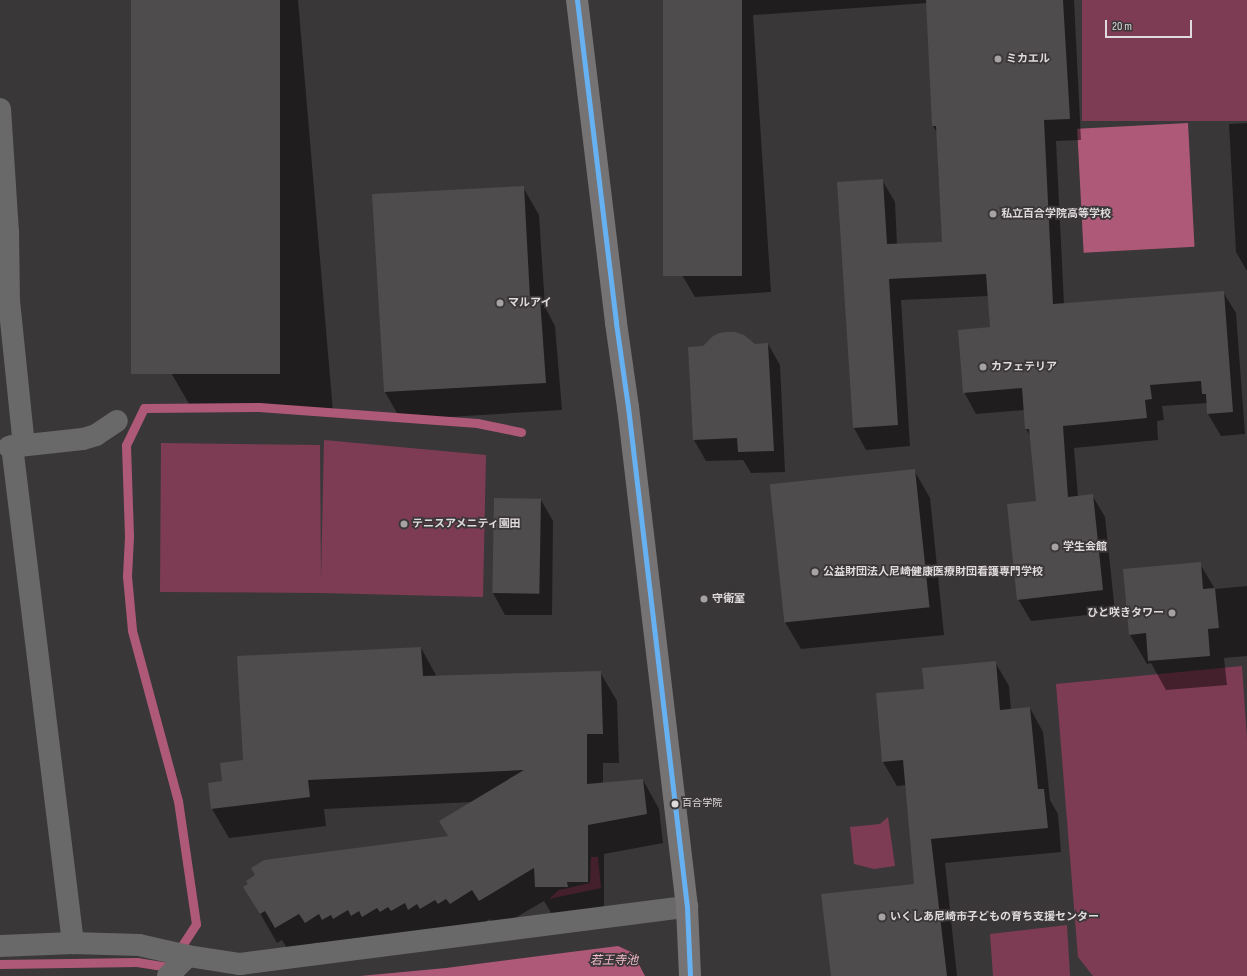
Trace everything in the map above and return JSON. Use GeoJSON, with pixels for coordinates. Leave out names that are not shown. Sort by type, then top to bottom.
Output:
{"type":"FeatureCollection","features":[{"type":"Feature","properties":{"kind":"main road"},"geometry":{"type":"LineString","coordinates":[[577,0],[616,323],[628,407],[687,907],[690,976]]}},
{"type":"Feature","properties":{"kind":"street"},"geometry":{"type":"LineString","coordinates":[[0,109],[8,232],[12,446],[73,943]]}},
{"type":"Feature","properties":{"kind":"street"},"geometry":{"type":"LineString","coordinates":[[12,446],[83,439],[96,435],[117,421]]}},
{"type":"Feature","properties":{"kind":"street"},"geometry":{"type":"LineString","coordinates":[[0,946],[73,943],[139,945],[188,956],[240,964],[687,907]]}},
{"type":"Feature","properties":{"kind":"street"},"geometry":{"type":"LineString","coordinates":[[168,976],[188,956]]}},
{"type":"Feature","properties":{"kind":"shaded area"},"geometry":{"type":"Polygon","coordinates":[[[1082,0],[1247,0],[1247,121],[1082,121],[1082,0]]]}},
{"type":"Feature","properties":{"kind":"shaded area"},"geometry":{"type":"Polygon","coordinates":[[[324,440],[486,455],[483,597],[321,593],[160,592],[161,443],[320,445],[321,581],[324,440]]]}},
{"type":"Feature","properties":{"kind":"shaded area"},"geometry":{"type":"Polygon","coordinates":[[[1242,666],[1247,739],[1247,976],[1093,976],[1078,957],[1056,684],[1242,666]]]}},
{"type":"Feature","properties":{"kind":"shaded area"},"geometry":{"type":"Polygon","coordinates":[[[888,817],[895,866],[874,869],[854,864],[850,827],[880,824],[888,817]]]}},
{"type":"Feature","properties":{"kind":"shaded area"},"geometry":{"type":"Polygon","coordinates":[[[591,857],[598,857],[601,888],[549,899],[559,890],[590,883],[591,857]]]}},
{"type":"Feature","properties":{"kind":"shaded area"},"geometry":{"type":"Polygon","coordinates":[[[1067,925],[1070,976],[993,976],[990,934],[1067,925]]]}},
{"type":"Feature","properties":{"kind":"water"},"geometry":{"type":"Polygon","coordinates":[[[1188,123],[1194,247],[1084,253],[1077,129],[1188,123]]]}},
{"type":"Feature","properties":{"kind":"water","name":"若王寺池"},"geometry":{"type":"Polygon","coordinates":[[[618,946],[633,953],[645,976],[360,976],[446,968],[618,946]]]}},
{"type":"Feature","properties":{"kind":"building"},"geometry":{"type":"Polygon","coordinates":[[[131,0],[280,0],[280,374],[131,374],[131,0]]]}},
{"type":"Feature","properties":{"kind":"building"},"geometry":{"type":"Polygon","coordinates":[[[663,0],[742,0],[742,276],[663,276],[663,0]]]}},
{"type":"Feature","properties":{"kind":"building"},"geometry":{"type":"Polygon","coordinates":[[[926,0],[1063,0],[1070,119],[1044,120],[1053,304],[1224,291],[1233,412],[1207,414],[1206,394],[1202,394],[1201,381],[1150,385],[1152,399],[1145,400],[1147,418],[1063,426],[1068,497],[1093,494],[1103,590],[1017,600],[1007,504],[1036,501],[1029,429],[1025,429],[1022,388],[963,393],[958,330],[990,327],[986,274],[889,279],[898,425],[853,428],[837,182],[883,179],[887,244],[942,242],[936,126],[932,126],[926,0]]]}},
{"type":"Feature","properties":{"kind":"building"},"geometry":{"type":"Polygon","coordinates":[[[524,186],[530,298],[540,298],[546,383],[384,392],[372,194],[524,186]]]}},
{"type":"Feature","properties":{"kind":"building"},"geometry":{"type":"Polygon","coordinates":[[[726,332],[735,332],[744,335],[755,344],[768,343],[774,451],[738,452],[737,438],[693,440],[688,347],[703,346],[713,336],[726,332]]]}},
{"type":"Feature","properties":{"kind":"building"},"geometry":{"type":"Polygon","coordinates":[[[915,469],[930,607],[784,622],[770,484],[915,469]]]}},
{"type":"Feature","properties":{"kind":"building"},"geometry":{"type":"Polygon","coordinates":[[[494,498],[541,499],[539,594],[492,593],[494,498]]]}},
{"type":"Feature","properties":{"kind":"building","name":"ひと咲きタワー"},"geometry":{"type":"Polygon","coordinates":[[[1201,562],[1203,589],[1215,588],[1219,628],[1208,629],[1210,656],[1148,661],[1146,633],[1129,635],[1123,569],[1201,562]]]}},
{"type":"Feature","properties":{"kind":"building"},"geometry":{"type":"Polygon","coordinates":[[[421,647],[423,676],[601,671],[603,734],[587,734],[587,784],[643,779],[647,814],[588,825],[588,882],[567,882],[568,887],[535,887],[534,868],[479,901],[472,890],[450,904],[446,899],[438,904],[435,900],[420,909],[417,904],[408,910],[405,903],[391,911],[388,907],[380,912],[377,908],[362,917],[359,911],[351,916],[348,910],[333,919],[331,915],[322,920],[319,914],[305,923],[299,914],[275,928],[265,911],[260,914],[243,887],[248,884],[246,881],[255,875],[251,868],[264,860],[448,836],[439,821],[524,770],[308,780],[310,797],[211,809],[208,783],[222,781],[220,763],[243,760],[237,656],[421,647]]]}},
{"type":"Feature","properties":{"kind":"building"},"geometry":{"type":"Polygon","coordinates":[[[996,661],[1000,710],[1030,707],[1038,789],[1044,789],[1048,828],[931,839],[947,976],[831,976],[821,894],[914,884],[903,760],[882,762],[876,693],[924,689],[922,668],[996,661]]]}},
{"type":"Feature","properties":{"kind":"waterway"},"geometry":{"type":"LineString","coordinates":[[0,964],[137,962],[168,967],[196,924],[178,801],[132,630],[127,576],[129,536],[126,445],[144,408],[259,407],[477,423],[521,432]]}},
{"type":"Feature","properties":{"kind":"transit line"},"geometry":{"type":"LineString","coordinates":[[577,0],[616,323],[628,407],[687,907],[690,976]]}},
{"type":"Feature","properties":{"kind":"place","name":"ミカエル"},"geometry":{"type":"Point","coordinates":[998,59]}},
{"type":"Feature","properties":{"kind":"place","name":"私立百合学院高等学校"},"geometry":{"type":"Point","coordinates":[993,214]}},
{"type":"Feature","properties":{"kind":"place","name":"マルアイ"},"geometry":{"type":"Point","coordinates":[500,303]}},
{"type":"Feature","properties":{"kind":"place","name":"カフェテリア"},"geometry":{"type":"Point","coordinates":[983,367]}},
{"type":"Feature","properties":{"kind":"place","name":"テニスアメニティ園田"},"geometry":{"type":"Point","coordinates":[404,524]}},
{"type":"Feature","properties":{"kind":"place","name":"学生会館"},"geometry":{"type":"Point","coordinates":[1055,547]}},
{"type":"Feature","properties":{"kind":"place","name":"公益財団法人尼崎健康医療財団看護専門学校"},"geometry":{"type":"Point","coordinates":[815,572]}},
{"type":"Feature","properties":{"kind":"place","name":"守衛室"},"geometry":{"type":"Point","coordinates":[704,599]}},
{"type":"Feature","properties":{"kind":"place","name":"ひと咲きタワー"},"geometry":{"type":"Point","coordinates":[1172,613]}},
{"type":"Feature","properties":{"kind":"place","name":"百合学院"},"geometry":{"type":"Point","coordinates":[675,804]}},
{"type":"Feature","properties":{"kind":"place","name":"いくしあ尼崎市子どもの育ち支援センター"},"geometry":{"type":"Point","coordinates":[882,917]}}]}
